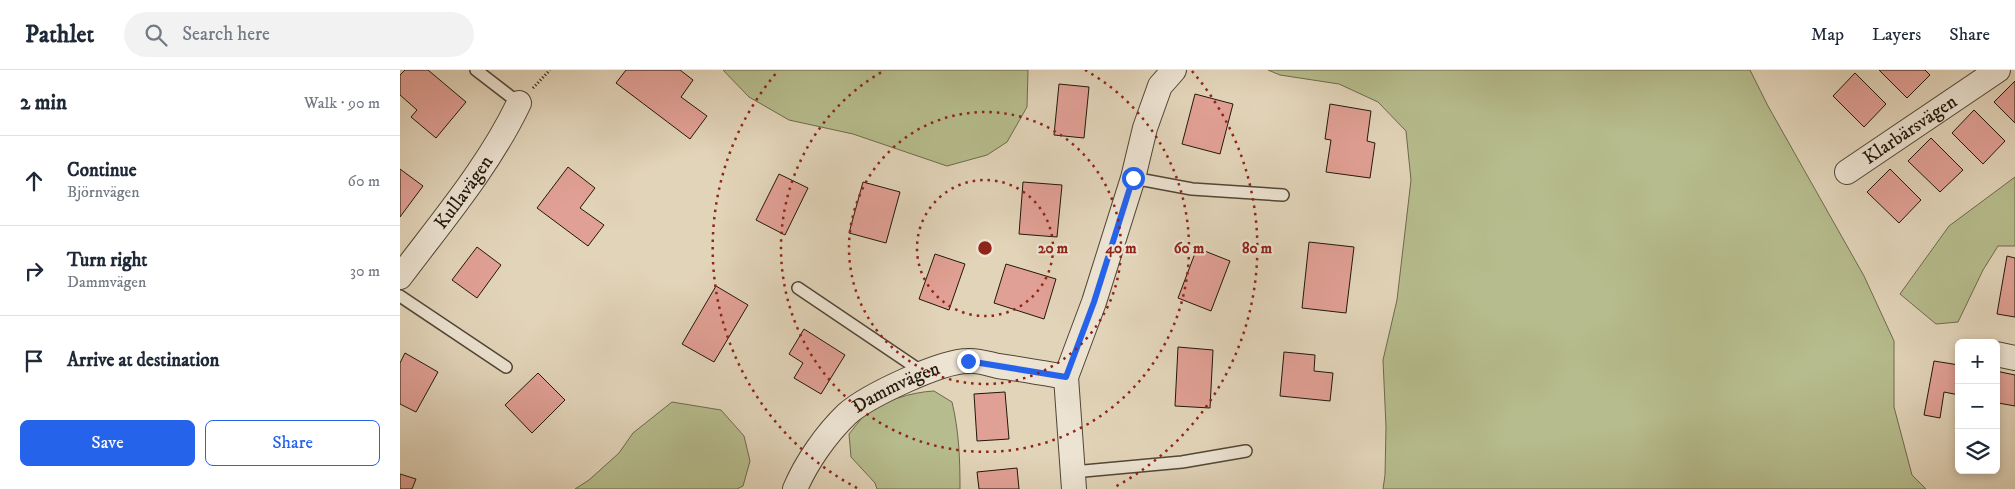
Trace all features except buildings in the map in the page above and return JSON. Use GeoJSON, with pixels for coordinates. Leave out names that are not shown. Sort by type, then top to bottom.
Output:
{"type":"FeatureCollection","features":[{"type":"Feature","properties":{"kind":"street"},"geometry":{"type":"LineString","coordinates":[[1073,481],[1066,377],[1094,302],[1133,178],[1144,128],[1160,86],[1174,70]]}},
{"type":"Feature","properties":{"kind":"street","name":"Klarbärsvägen"},"geometry":{"type":"LineString","coordinates":[[1847,172],[1998,70]]}},
{"type":"Feature","properties":{"kind":"street","name":"Kullavägen"},"geometry":{"type":"LineString","coordinates":[[400,277],[463,194],[510,122],[519,103]]}},
{"type":"Feature","properties":{"kind":"street"},"geometry":{"type":"LineString","coordinates":[[2000,355],[2015,358]]}},
{"type":"Feature","properties":{"kind":"street","name":"Dammvägen"},"geometry":{"type":"LineString","coordinates":[[795,489],[802,472],[816,450],[847,414],[864,401],[924,373],[941,366],[968,361],[1066,377]]}},
{"type":"Feature","properties":{"kind":"lane"},"geometry":{"type":"LineString","coordinates":[[476,70],[519,103]]}},
{"type":"Feature","properties":{"kind":"lane"},"geometry":{"type":"LineString","coordinates":[[1133,178],[1192,189],[1283,195]]}},
{"type":"Feature","properties":{"kind":"lane"},"geometry":{"type":"LineString","coordinates":[[798,288],[924,373]]}},
{"type":"Feature","properties":{"kind":"lane"},"geometry":{"type":"LineString","coordinates":[[400,296],[506,366]]}},
{"type":"Feature","properties":{"kind":"lane"},"geometry":{"type":"LineString","coordinates":[[1073,481],[1246,451]]}},
{"type":"Feature","properties":{"kind":"green space"},"geometry":{"type":"Polygon","coordinates":[[[723,70],[1028,70],[1027,107],[1007,142],[987,155],[947,166],[853,134],[789,120],[749,97],[723,70]]]}},
{"type":"Feature","properties":{"kind":"green space"},"geometry":{"type":"Polygon","coordinates":[[[1268,70],[1750,70],[1768,106],[1864,276],[1894,341],[1894,407],[1912,475],[1926,489],[1383,489],[1386,427],[1383,360],[1397,300],[1411,180],[1406,131],[1378,102],[1339,84],[1280,75],[1268,70]]]}},
{"type":"Feature","properties":{"kind":"green space"},"geometry":{"type":"Polygon","coordinates":[[[2015,177],[2015,246],[1998,246],[1983,270],[1958,322],[1936,324],[1900,294],[1949,226],[2015,177]]]}},
{"type":"Feature","properties":{"kind":"green space"},"geometry":{"type":"Polygon","coordinates":[[[934,391],[952,402],[959,445],[960,489],[877,489],[875,483],[851,457],[849,434],[864,416],[879,406],[907,395],[934,391]]]}},
{"type":"Feature","properties":{"kind":"green space"},"geometry":{"type":"Polygon","coordinates":[[[672,402],[721,410],[744,436],[750,461],[743,486],[737,489],[575,489],[589,480],[619,453],[633,433],[672,402]]]}},
{"type":"Feature","properties":{"kind":"route"},"geometry":{"type":"LineString","coordinates":[[968,361],[1066,377],[1094,302],[1133,178]]}}]}
